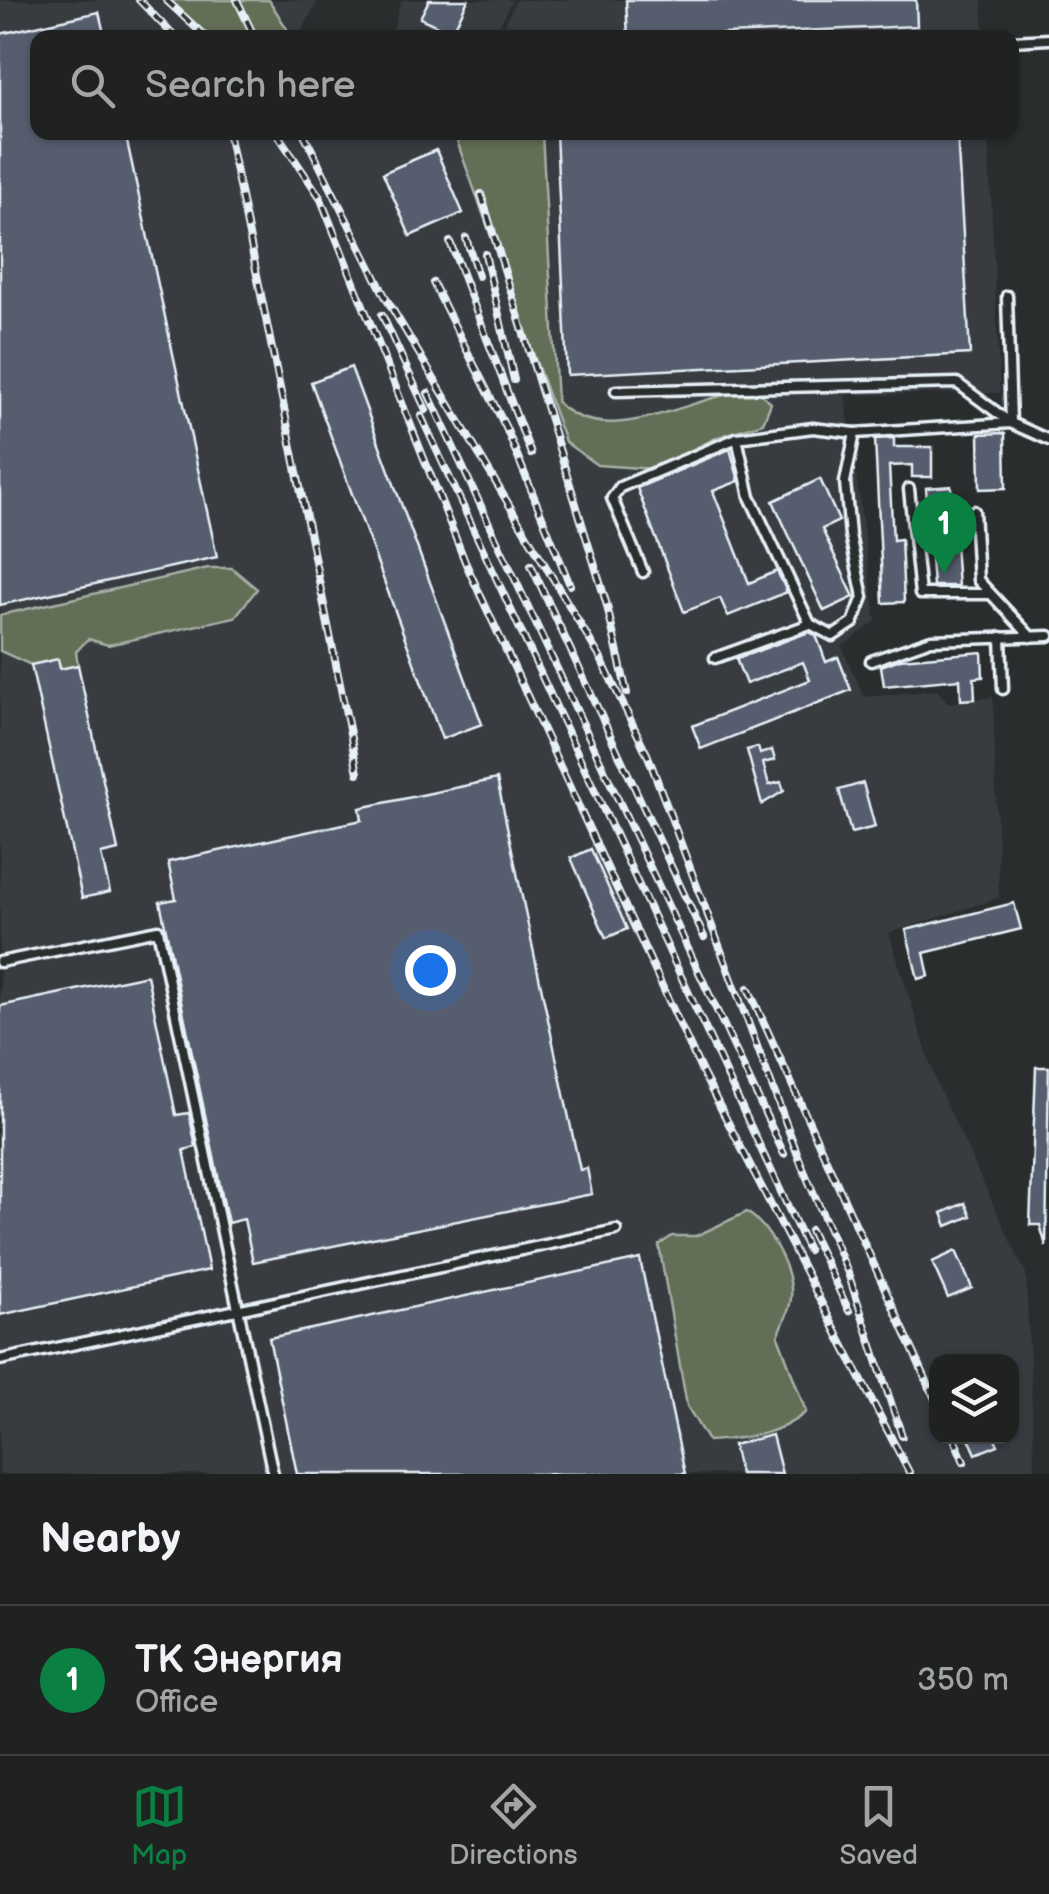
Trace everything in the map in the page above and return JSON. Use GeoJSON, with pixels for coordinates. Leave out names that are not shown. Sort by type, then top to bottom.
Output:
{"type":"FeatureCollection","features":[{"type":"Feature","properties":{"kind":"lane"},"geometry":{"type":"LineString","coordinates":[[1019,41],[1049,39]]}},
{"type":"Feature","properties":{"kind":"lane"},"geometry":{"type":"LineString","coordinates":[[1007,296],[1011,423]]}},
{"type":"Feature","properties":{"kind":"lane"},"geometry":{"type":"LineString","coordinates":[[616,391],[957,383],[1011,423],[1049,440]]}},
{"type":"Feature","properties":{"kind":"lane"},"geometry":{"type":"LineString","coordinates":[[643,572],[612,498],[620,488],[737,438],[813,428],[856,433],[1011,423]]}},
{"type":"Feature","properties":{"kind":"lane"},"geometry":{"type":"LineString","coordinates":[[737,438],[750,498],[810,624],[832,636],[853,623],[864,597],[850,535],[845,482],[856,433]]}},
{"type":"Feature","properties":{"kind":"lane"},"geometry":{"type":"LineString","coordinates":[[908,490],[920,594],[988,594]]}},
{"type":"Feature","properties":{"kind":"lane"},"geometry":{"type":"LineString","coordinates":[[974,512],[978,580],[1031,637]]}},
{"type":"Feature","properties":{"kind":"lane"},"geometry":{"type":"LineString","coordinates":[[715,658],[810,624]]}},
{"type":"Feature","properties":{"kind":"lane"},"geometry":{"type":"LineString","coordinates":[[871,662],[931,640],[1049,636]]}},
{"type":"Feature","properties":{"kind":"lane"},"geometry":{"type":"LineString","coordinates":[[1001,638],[1003,689]]}},
{"type":"Feature","properties":{"kind":"lane"},"geometry":{"type":"LineString","coordinates":[[0,962],[158,930],[272,1474]]}},
{"type":"Feature","properties":{"kind":"lane"},"geometry":{"type":"LineString","coordinates":[[0,1360],[616,1230]]}},
{"type":"Feature","properties":{"kind":"shaded area"},"geometry":{"type":"Polygon","coordinates":[[[0,0],[318,0],[303,30],[30,30],[30,140],[988,140],[1000,393],[845,395],[876,621],[842,647],[864,697],[937,690],[948,703],[993,697],[999,898],[889,933],[936,1082],[1026,1274],[1035,1474],[0,1474],[0,0]]]}},
{"type":"Feature","properties":{"kind":"shaded area"},"geometry":{"type":"Polygon","coordinates":[[[402,0],[512,0],[497,30],[393,30],[402,0]]]}},
{"type":"Feature","properties":{"kind":"shaded area"},"geometry":{"type":"Polygon","coordinates":[[[516,0],[982,0],[984,30],[502,30],[516,0]]]}},
{"type":"Feature","properties":{"kind":"green space"},"geometry":{"type":"Polygon","coordinates":[[[166,0],[269,0],[288,30],[199,30],[166,0]]]}},
{"type":"Feature","properties":{"kind":"green space"},"geometry":{"type":"Polygon","coordinates":[[[457,140],[542,140],[557,402],[578,416],[601,422],[627,422],[732,393],[757,390],[771,403],[763,423],[718,437],[654,469],[597,465],[565,442],[457,140]]]}},
{"type":"Feature","properties":{"kind":"green space"},"geometry":{"type":"Polygon","coordinates":[[[208,568],[232,568],[257,589],[235,617],[108,645],[88,639],[76,652],[78,665],[60,669],[58,660],[31,665],[0,651],[0,615],[208,568]]]}},
{"type":"Feature","properties":{"kind":"green space"},"geometry":{"type":"Polygon","coordinates":[[[747,1212],[770,1236],[786,1268],[791,1301],[778,1336],[806,1412],[773,1431],[708,1441],[687,1406],[659,1245],[672,1236],[696,1236],[747,1212]]]}},
{"type":"Feature","properties":{"kind":"building"},"geometry":{"type":"Polygon","coordinates":[[[429,0],[468,0],[453,30],[420,18],[429,0]]]}},
{"type":"Feature","properties":{"kind":"building"},"geometry":{"type":"Polygon","coordinates":[[[626,0],[916,0],[917,26],[628,30],[626,0]]]}},
{"type":"Feature","properties":{"kind":"building"},"geometry":{"type":"Polygon","coordinates":[[[99,12],[103,30],[30,30],[30,140],[127,140],[217,557],[0,605],[0,34],[99,12]]]}},
{"type":"Feature","properties":{"kind":"building"},"geometry":{"type":"Polygon","coordinates":[[[556,140],[957,140],[970,354],[567,375],[556,140]]]}},
{"type":"Feature","properties":{"kind":"building"},"geometry":{"type":"Polygon","coordinates":[[[436,150],[463,213],[410,236],[383,173],[436,150]]]}},
{"type":"Feature","properties":{"kind":"building"},"geometry":{"type":"Polygon","coordinates":[[[351,367],[482,724],[442,739],[311,382],[351,367]]]}},
{"type":"Feature","properties":{"kind":"building"},"geometry":{"type":"Polygon","coordinates":[[[1005,433],[1006,488],[980,489],[979,434],[1005,433]]]}},
{"type":"Feature","properties":{"kind":"building"},"geometry":{"type":"Polygon","coordinates":[[[894,438],[894,447],[932,447],[932,477],[912,477],[912,465],[889,466],[893,540],[901,539],[904,602],[883,603],[875,439],[894,438]]]}},
{"type":"Feature","properties":{"kind":"building"},"geometry":{"type":"Polygon","coordinates":[[[730,449],[739,481],[713,491],[749,583],[777,571],[787,592],[728,616],[720,598],[684,612],[637,488],[730,449]]]}},
{"type":"Feature","properties":{"kind":"building"},"geometry":{"type":"Polygon","coordinates":[[[820,479],[839,521],[822,529],[854,597],[824,611],[773,501],[820,479]]]}},
{"type":"Feature","properties":{"kind":"building"},"geometry":{"type":"Polygon","coordinates":[[[951,486],[958,586],[933,586],[926,488],[951,486]]]}},
{"type":"Feature","properties":{"kind":"building"},"geometry":{"type":"Polygon","coordinates":[[[809,632],[816,635],[826,662],[838,657],[851,690],[701,749],[692,726],[810,680],[803,662],[746,684],[736,659],[809,632]]]}},
{"type":"Feature","properties":{"kind":"building"},"geometry":{"type":"Polygon","coordinates":[[[982,652],[983,677],[974,678],[975,699],[961,700],[960,679],[884,686],[881,666],[900,659],[982,652]]]}},
{"type":"Feature","properties":{"kind":"building"},"geometry":{"type":"Polygon","coordinates":[[[58,659],[60,669],[78,665],[118,850],[101,854],[110,892],[82,898],[31,665],[58,659]]]}},
{"type":"Feature","properties":{"kind":"building"},"geometry":{"type":"Polygon","coordinates":[[[758,747],[760,754],[772,750],[775,760],[763,763],[769,785],[781,782],[784,791],[762,804],[747,750],[758,747]]]}},
{"type":"Feature","properties":{"kind":"building"},"geometry":{"type":"Polygon","coordinates":[[[497,779],[580,1170],[587,1168],[592,1194],[253,1262],[244,1219],[228,1223],[160,902],[176,899],[168,862],[362,820],[360,808],[497,779]]]}},
{"type":"Feature","properties":{"kind":"building"},"geometry":{"type":"Polygon","coordinates":[[[863,783],[875,827],[851,833],[839,790],[863,783]]]}},
{"type":"Feature","properties":{"kind":"building"},"geometry":{"type":"Polygon","coordinates":[[[591,849],[627,929],[606,938],[571,858],[591,849]]]}},
{"type":"Feature","properties":{"kind":"building"},"geometry":{"type":"Polygon","coordinates":[[[1014,903],[1021,929],[924,953],[929,976],[918,979],[906,930],[1014,903]]]}},
{"type":"Feature","properties":{"kind":"building"},"geometry":{"type":"Polygon","coordinates":[[[147,975],[176,1115],[189,1113],[196,1147],[184,1150],[209,1270],[0,1315],[0,1006],[147,975]]]}},
{"type":"Feature","properties":{"kind":"building"},"geometry":{"type":"Polygon","coordinates":[[[1036,1067],[1049,1067],[1046,1246],[1040,1225],[1030,1225],[1036,1067]]]}},
{"type":"Feature","properties":{"kind":"building"},"geometry":{"type":"Polygon","coordinates":[[[965,1203],[971,1216],[947,1226],[942,1213],[965,1203]]]}},
{"type":"Feature","properties":{"kind":"building"},"geometry":{"type":"Polygon","coordinates":[[[956,1251],[972,1288],[948,1298],[932,1262],[956,1251]]]}},
{"type":"Feature","properties":{"kind":"building"},"geometry":{"type":"Polygon","coordinates":[[[640,1259],[685,1474],[297,1474],[269,1338],[640,1259]]]}},
{"type":"Feature","properties":{"kind":"building"},"geometry":{"type":"Polygon","coordinates":[[[772,1435],[782,1474],[740,1474],[733,1445],[772,1435]]]}},
{"type":"Feature","properties":{"kind":"building"},"geometry":{"type":"Polygon","coordinates":[[[972,1444],[998,1445],[976,1454],[972,1444]]]}},
{"type":"Feature","properties":{"kind":"railway"},"geometry":{"type":"LineString","coordinates":[[139,0],[168,30]]}},
{"type":"Feature","properties":{"kind":"railway"},"geometry":{"type":"LineString","coordinates":[[166,0],[198,30]]}},
{"type":"Feature","properties":{"kind":"railway"},"geometry":{"type":"LineString","coordinates":[[237,0],[251,30]]}},
{"type":"Feature","properties":{"kind":"railway"},"geometry":{"type":"LineString","coordinates":[[230,140],[358,773]]}},
{"type":"Feature","properties":{"kind":"railway"},"geometry":{"type":"LineString","coordinates":[[281,140],[320,197],[466,564],[702,1072],[910,1474]]}},
{"type":"Feature","properties":{"kind":"railway"},"geometry":{"type":"LineString","coordinates":[[307,140],[387,300],[601,659],[648,756],[802,1166],[848,1273],[902,1436]]}},
{"type":"Feature","properties":{"kind":"railway"},"geometry":{"type":"LineString","coordinates":[[481,194],[606,602],[627,693]]}},
{"type":"Feature","properties":{"kind":"railway"},"geometry":{"type":"LineString","coordinates":[[466,238],[478,276]]}},
{"type":"Feature","properties":{"kind":"railway"},"geometry":{"type":"LineString","coordinates":[[450,242],[531,454]]}},
{"type":"Feature","properties":{"kind":"railway"},"geometry":{"type":"LineString","coordinates":[[485,254],[514,380]]}},
{"type":"Feature","properties":{"kind":"railway"},"geometry":{"type":"LineString","coordinates":[[433,283],[506,428],[570,585]]}},
{"type":"Feature","properties":{"kind":"railway"},"geometry":{"type":"LineString","coordinates":[[382,315],[426,410]]}},
{"type":"Feature","properties":{"kind":"railway"},"geometry":{"type":"LineString","coordinates":[[428,393],[784,1154]]}},
{"type":"Feature","properties":{"kind":"railway"},"geometry":{"type":"LineString","coordinates":[[421,416],[808,1250]]}},
{"type":"Feature","properties":{"kind":"railway"},"geometry":{"type":"LineString","coordinates":[[531,565],[704,937]]}},
{"type":"Feature","properties":{"kind":"railway"},"geometry":{"type":"LineString","coordinates":[[748,988],[929,1386]]}},
{"type":"Feature","properties":{"kind":"railway"},"geometry":{"type":"LineString","coordinates":[[810,1230],[849,1311]]}},
{"type":"Feature","properties":{"kind":"railway"},"geometry":{"type":"LineString","coordinates":[[956,1444],[964,1462]]}},
{"type":"Feature","properties":{"kind":"place","name":"ТК Энергия"},"geometry":{"type":"Point","coordinates":[944,574]}}]}
